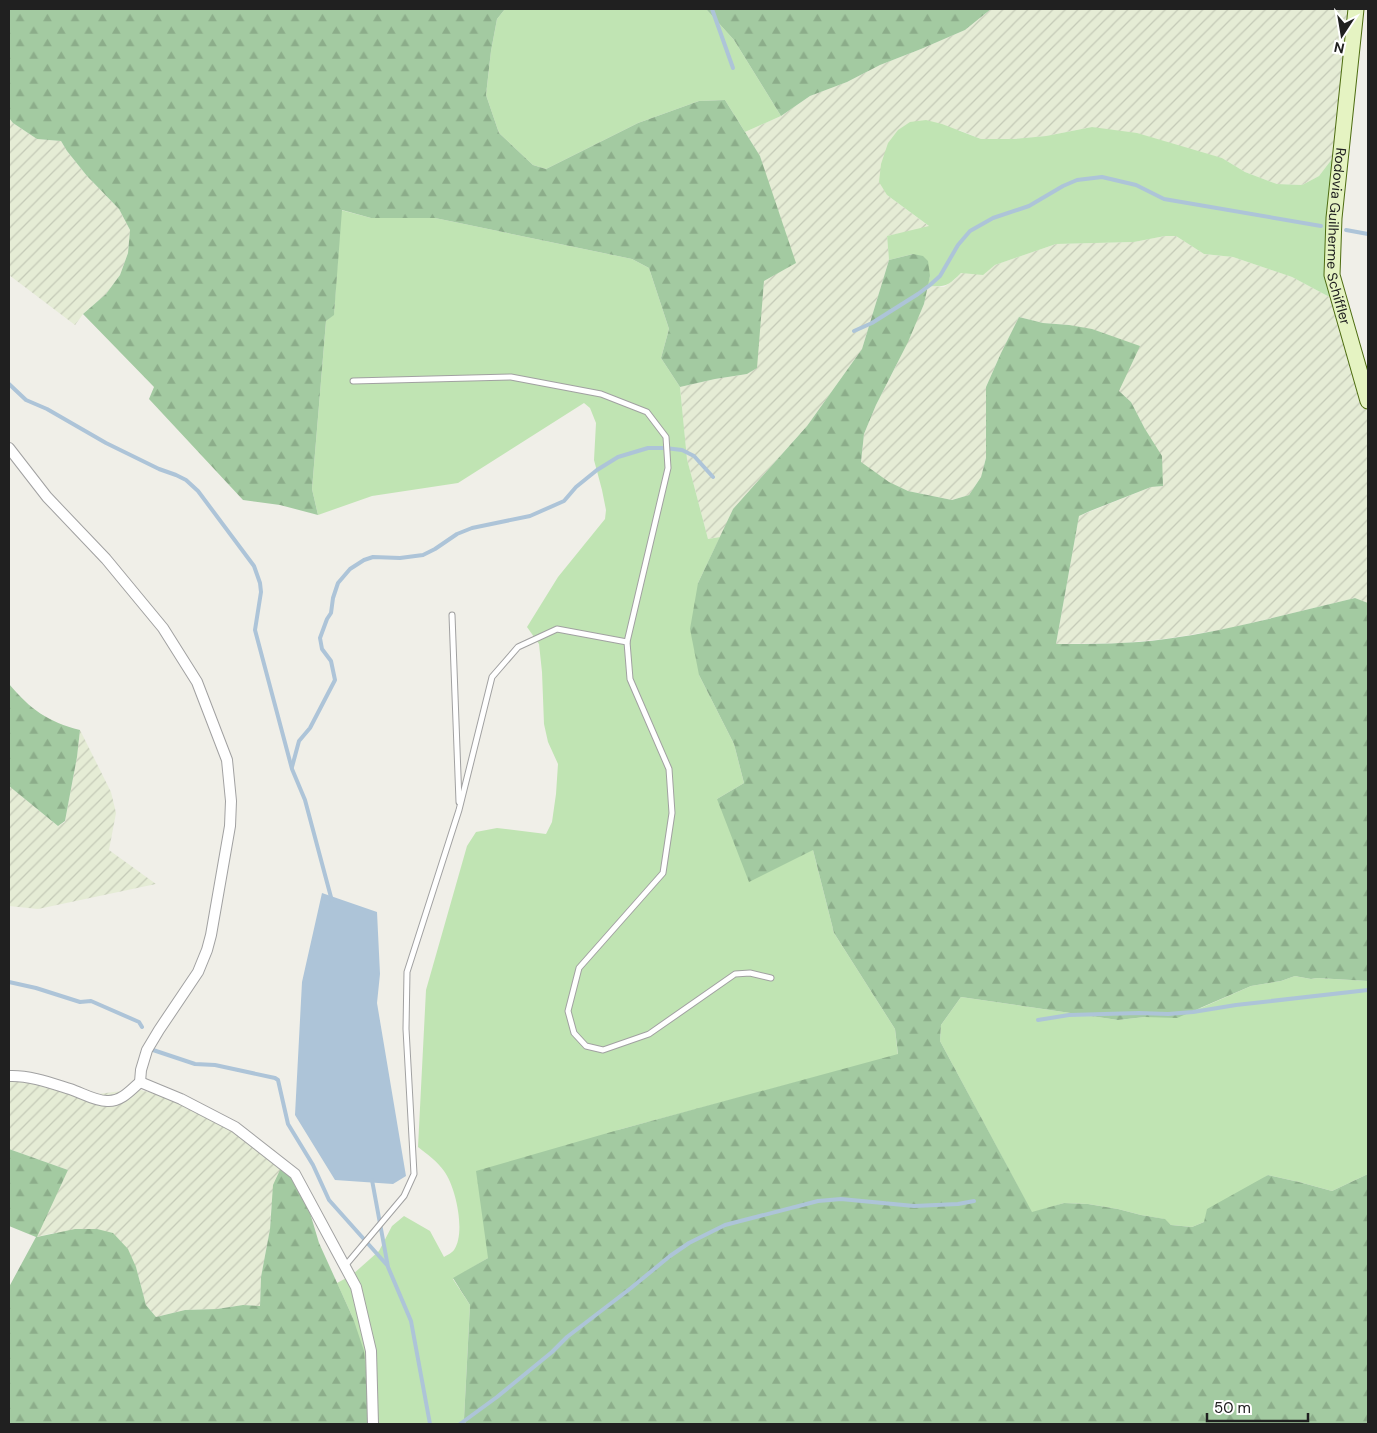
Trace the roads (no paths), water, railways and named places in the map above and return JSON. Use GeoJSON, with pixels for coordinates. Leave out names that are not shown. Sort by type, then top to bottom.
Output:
{"type":"FeatureCollection","features":[{"type":"Feature","properties":{"kind":"street","name":"Rodovia Guilherme Schiffler"},"geometry":{"type":"LineString","coordinates":[[1356,9],[1334,218],[1332,275],[1368,402]]}},
{"type":"Feature","properties":{"kind":"street"},"geometry":{"type":"LineString","coordinates":[[9,448],[47,496],[106,559],[163,628],[197,682],[227,760],[231,801],[230,826],[207,950],[198,972],[147,1050],[141,1070],[140,1082],[128,1094],[108,1102],[36,1080],[9,1076]]}},
{"type":"Feature","properties":{"kind":"street"},"geometry":{"type":"LineString","coordinates":[[140,1082],[181,1099],[235,1127],[295,1174],[356,1286],[371,1350],[373,1424]]}},
{"type":"Feature","properties":{"kind":"lane"},"geometry":{"type":"LineString","coordinates":[[353,381],[511,377],[601,394],[647,412],[666,437],[668,468],[627,642],[630,679],[668,769],[672,813],[663,873],[579,968],[568,1010],[574,1033],[586,1046],[603,1050],[649,1034],[735,974],[750,973],[771,978]]}},
{"type":"Feature","properties":{"kind":"lane"},"geometry":{"type":"LineString","coordinates":[[452,615],[459,810]]}},
{"type":"Feature","properties":{"kind":"lane"},"geometry":{"type":"LineString","coordinates":[[346,1266],[404,1196],[414,1174],[406,1029],[407,972],[459,810],[492,678],[518,647],[557,629],[627,642]]}},
{"type":"Feature","properties":{"kind":"water"},"geometry":{"type":"Polygon","coordinates":[[[322,893],[377,912],[380,974],[377,1003],[406,1176],[393,1184],[335,1180],[295,1115],[302,982],[322,893]]]}},
{"type":"Feature","properties":{"kind":"waterway"},"geometry":{"type":"LineString","coordinates":[[712,9],[733,68]]}},
{"type":"Feature","properties":{"kind":"waterway"},"geometry":{"type":"LineString","coordinates":[[854,331],[872,323],[930,285],[940,276],[958,245],[970,231],[993,218],[1029,206],[1077,180],[1102,177],[1136,185],[1164,199],[1321,226]]}},
{"type":"Feature","properties":{"kind":"waterway"},"geometry":{"type":"LineString","coordinates":[[1346,230],[1368,234]]}},
{"type":"Feature","properties":{"kind":"waterway"},"geometry":{"type":"LineString","coordinates":[[9,384],[26,400],[47,409],[106,443],[186,480],[198,491],[254,566],[261,592],[255,630],[292,769],[305,800],[332,901]]}},
{"type":"Feature","properties":{"kind":"waterway"},"geometry":{"type":"LineString","coordinates":[[292,767],[299,741],[310,728],[335,680],[331,661],[322,649],[320,638],[331,613],[338,583],[350,569],[364,560],[373,557],[400,558],[423,555],[457,534],[472,528],[530,516],[564,501],[576,487],[597,470],[618,457],[648,448],[682,450],[694,456],[713,477]]}},
{"type":"Feature","properties":{"kind":"waterway"},"geometry":{"type":"LineString","coordinates":[[9,982],[36,988],[80,1002],[91,1001],[139,1022],[142,1027]]}},
{"type":"Feature","properties":{"kind":"waterway"},"geometry":{"type":"LineString","coordinates":[[1038,1020],[1069,1015],[1193,1012],[1236,1005],[1368,990]]}},
{"type":"Feature","properties":{"kind":"waterway"},"geometry":{"type":"LineString","coordinates":[[153,1050],[195,1064],[215,1065],[278,1080],[288,1124],[313,1165],[329,1200],[387,1265]]}},
{"type":"Feature","properties":{"kind":"waterway"},"geometry":{"type":"LineString","coordinates":[[372,1180],[388,1267],[411,1321],[430,1424]]}},
{"type":"Feature","properties":{"kind":"waterway"},"geometry":{"type":"LineString","coordinates":[[460,1424],[497,1397],[552,1352],[567,1337],[670,1256],[689,1243],[725,1225],[818,1201],[841,1199],[914,1206],[958,1204],[974,1201]]}}]}
